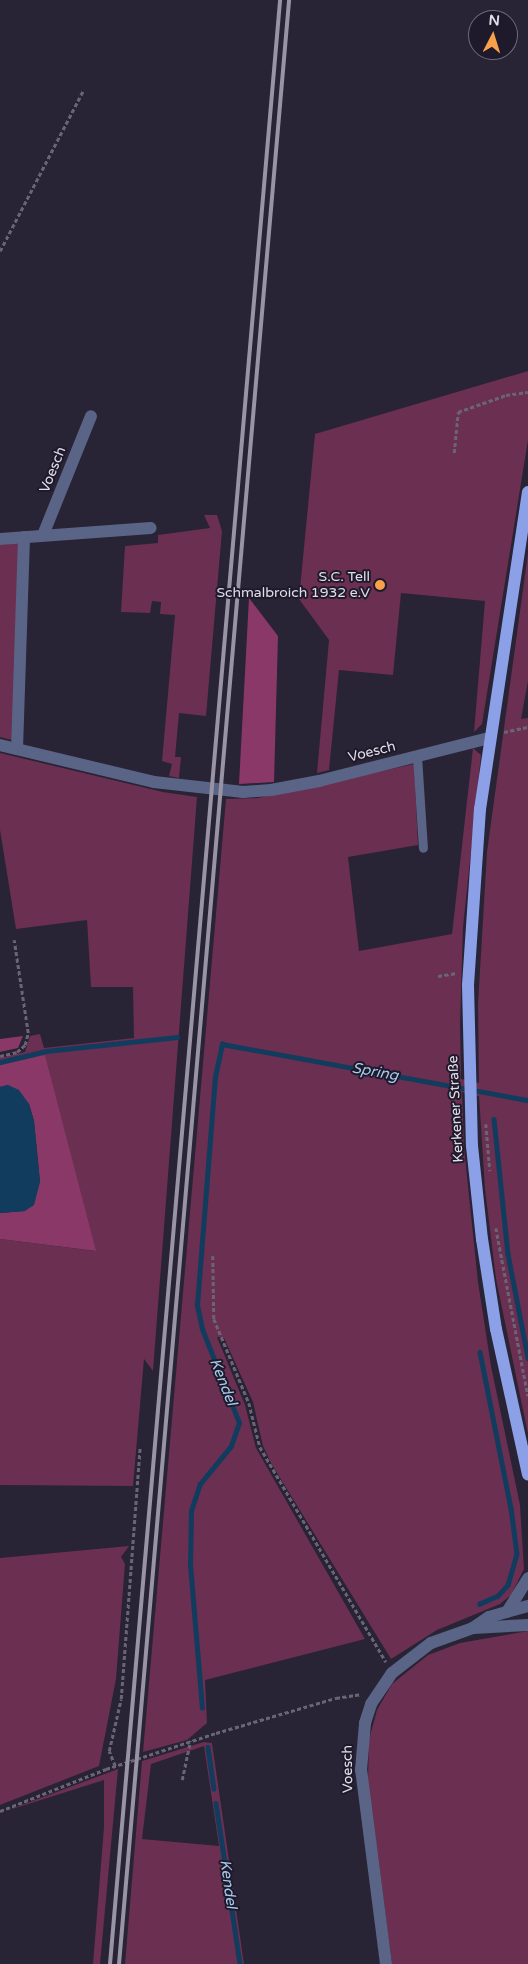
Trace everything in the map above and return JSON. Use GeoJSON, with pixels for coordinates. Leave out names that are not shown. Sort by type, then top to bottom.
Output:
{"type":"FeatureCollection","features":[{"type":"Feature","properties":{"kind":"main road"},"geometry":{"type":"LineString","coordinates":[[489,738],[528,492]]}},
{"type":"Feature","properties":{"kind":"main road","name":"Kerkener Straße"},"geometry":{"type":"LineString","coordinates":[[489,738],[475,858],[468,971],[470,1102],[476,1188],[488,1280],[528,1475]]}},
{"type":"Feature","properties":{"kind":"street","name":"Voesch"},"geometry":{"type":"LineString","coordinates":[[43,535],[91,416]]}},
{"type":"Feature","properties":{"kind":"street"},"geometry":{"type":"LineString","coordinates":[[0,539],[151,528]]}},
{"type":"Feature","properties":{"kind":"street"},"geometry":{"type":"LineString","coordinates":[[16,749],[24,537]]}},
{"type":"Feature","properties":{"kind":"street","name":"Voesch"},"geometry":{"type":"LineString","coordinates":[[0,745],[154,782],[243,792],[286,788],[489,738]]}},
{"type":"Feature","properties":{"kind":"street"},"geometry":{"type":"LineString","coordinates":[[507,1612],[528,1578]]}},
{"type":"Feature","properties":{"kind":"street","name":"Voesch"},"geometry":{"type":"LineString","coordinates":[[386,1964],[361,1770],[365,1723],[378,1691],[392,1673],[431,1643],[473,1628],[489,1617],[528,1606]]}},
{"type":"Feature","properties":{"kind":"street","name":"Voesch"},"geometry":{"type":"LineString","coordinates":[[473,1628],[528,1625]]}},
{"type":"Feature","properties":{"kind":"lane"},"geometry":{"type":"LineString","coordinates":[[417,756],[422,848]]}},
{"type":"Feature","properties":{"kind":"path"},"geometry":{"type":"LineString","coordinates":[[0,251],[83,91]]}},
{"type":"Feature","properties":{"kind":"path"},"geometry":{"type":"LineString","coordinates":[[454,453],[458,412],[506,395],[528,392]]}},
{"type":"Feature","properties":{"kind":"path"},"geometry":{"type":"LineString","coordinates":[[503,742],[506,723]]}},
{"type":"Feature","properties":{"kind":"path"},"geometry":{"type":"LineString","coordinates":[[489,738],[504,732],[528,727]]}},
{"type":"Feature","properties":{"kind":"path"},"geometry":{"type":"LineString","coordinates":[[0,1056],[17,1052],[25,1045],[28,1033],[14,940]]}},
{"type":"Feature","properties":{"kind":"path"},"geometry":{"type":"LineString","coordinates":[[438,976],[468,971]]}},
{"type":"Feature","properties":{"kind":"path"},"geometry":{"type":"LineString","coordinates":[[486,1122],[491,1179]]}},
{"type":"Feature","properties":{"kind":"path"},"geometry":{"type":"LineString","coordinates":[[495,1225],[528,1396]]}},
{"type":"Feature","properties":{"kind":"path"},"geometry":{"type":"LineString","coordinates":[[213,1256],[214,1319],[249,1404],[260,1447],[392,1673]]}},
{"type":"Feature","properties":{"kind":"path"},"geometry":{"type":"LineString","coordinates":[[115,1766],[109,1751],[121,1699],[140,1448]]}},
{"type":"Feature","properties":{"kind":"path"},"geometry":{"type":"LineString","coordinates":[[0,1811],[115,1766],[190,1741],[336,1698],[378,1691]]}},
{"type":"Feature","properties":{"kind":"path"},"geometry":{"type":"LineString","coordinates":[[182,1780],[190,1741]]}},
{"type":"Feature","properties":{"kind":"shaded area"},"geometry":{"type":"Polygon","coordinates":[[[528,371],[528,440],[482,724],[474,732],[485,601],[401,593],[393,675],[339,670],[329,770],[317,773],[329,640],[299,599],[315,434],[528,371]]]}},
{"type":"Feature","properties":{"kind":"shaded area"},"geometry":{"type":"Polygon","coordinates":[[[204,515],[217,515],[222,531],[206,716],[179,713],[175,757],[181,757],[179,778],[169,776],[172,764],[162,761],[175,615],[160,614],[161,602],[152,601],[150,613],[121,612],[125,546],[158,543],[158,535],[210,528],[204,515]]]}},
{"type":"Feature","properties":{"kind":"shaded area"},"geometry":{"type":"Polygon","coordinates":[[[19,543],[12,740],[0,737],[0,545],[19,543]]]}},
{"type":"Feature","properties":{"kind":"shaded area"},"geometry":{"type":"Polygon","coordinates":[[[528,553],[528,681],[521,719],[528,718],[528,1434],[496,1279],[485,1189],[479,1096],[462,1092],[464,1148],[478,1282],[491,1366],[520,1505],[524,1569],[511,1595],[500,1604],[437,1630],[391,1659],[271,1463],[263,1446],[253,1402],[224,1338],[217,1337],[245,1405],[256,1448],[365,1639],[205,1680],[207,1723],[187,1740],[143,1752],[226,799],[258,798],[414,764],[418,845],[348,857],[359,951],[452,934],[473,748],[481,755],[463,927],[460,1024],[461,1079],[479,1083],[478,1004],[487,852],[528,553]]]}},
{"type":"Feature","properties":{"kind":"shaded area"},"geometry":{"type":"Polygon","coordinates":[[[249,598],[278,636],[274,782],[239,784],[249,598]]]}},
{"type":"Feature","properties":{"kind":"shaded area"},"geometry":{"type":"Polygon","coordinates":[[[0,753],[163,792],[197,797],[153,1371],[144,1359],[133,1486],[0,1485],[0,1239],[95,1251],[45,1056],[0,1065],[0,1058],[25,1052],[30,1036],[40,1034],[44,1048],[134,1038],[133,987],[91,987],[87,920],[16,929],[0,830],[0,753]]]}},
{"type":"Feature","properties":{"kind":"shaded area"},"geometry":{"type":"Polygon","coordinates":[[[23,1036],[18,1048],[0,1052],[0,1039],[23,1036]]]}},
{"type":"Feature","properties":{"kind":"shaded area"},"geometry":{"type":"Polygon","coordinates":[[[45,1055],[96,1251],[0,1239],[0,1213],[25,1211],[40,1182],[34,1121],[29,1104],[8,1085],[0,1087],[0,1065],[45,1055]]]}},
{"type":"Feature","properties":{"kind":"shaded area"},"geometry":{"type":"Polygon","coordinates":[[[129,1546],[121,1557],[125,1564],[116,1679],[99,1766],[0,1805],[0,1558],[129,1546]]]}},
{"type":"Feature","properties":{"kind":"shaded area"},"geometry":{"type":"Polygon","coordinates":[[[528,1631],[528,1964],[392,1964],[368,1780],[369,1740],[377,1710],[392,1684],[428,1655],[460,1643],[528,1631]]]}},
{"type":"Feature","properties":{"kind":"shaded area"},"geometry":{"type":"Polygon","coordinates":[[[204,1742],[212,1743],[244,1964],[125,1964],[142,1761],[204,1742]],[[204,1746],[151,1764],[142,1839],[219,1846],[204,1746]]]}},
{"type":"Feature","properties":{"kind":"shaded area"},"geometry":{"type":"Polygon","coordinates":[[[118,1769],[100,1964],[93,1964],[104,1827],[104,1780],[6,1811],[118,1769]]]}},
{"type":"Feature","properties":{"kind":"water"},"geometry":{"type":"Polygon","coordinates":[[[8,1085],[19,1090],[29,1104],[34,1121],[40,1182],[34,1205],[25,1211],[0,1213],[0,1087],[8,1085]]]}},
{"type":"Feature","properties":{"kind":"waterway","name":"Spring"},"geometry":{"type":"LineString","coordinates":[[0,1062],[46,1051],[177,1037]]}},
{"type":"Feature","properties":{"kind":"waterway","name":"Kendel"},"geometry":{"type":"LineString","coordinates":[[202,1708],[190,1565],[191,1511],[200,1484],[231,1446],[239,1423],[202,1329],[197,1305],[215,1077],[222,1044],[528,1100]]}},
{"type":"Feature","properties":{"kind":"waterway"},"geometry":{"type":"LineString","coordinates":[[494,1119],[508,1254],[528,1358]]}},
{"type":"Feature","properties":{"kind":"waterway"},"geometry":{"type":"LineString","coordinates":[[480,1352],[511,1508],[517,1554],[508,1585],[498,1596],[480,1604]]}},
{"type":"Feature","properties":{"kind":"waterway","name":"Kendel"},"geometry":{"type":"LineString","coordinates":[[208,1747],[214,1789]]}},
{"type":"Feature","properties":{"kind":"waterway","name":"Kendel"},"geometry":{"type":"LineString","coordinates":[[216,1803],[240,1964]]}},
{"type":"Feature","properties":{"kind":"railway"},"geometry":{"type":"LineString","coordinates":[[110,1964],[280,0]]}},
{"type":"Feature","properties":{"kind":"railway"},"geometry":{"type":"LineString","coordinates":[[119,1964],[289,0]]}},
{"type":"Feature","properties":{"kind":"place","name":"S.C. Tell Schmalbroich 1932 e.V"},"geometry":{"type":"Point","coordinates":[380,585]}}]}
